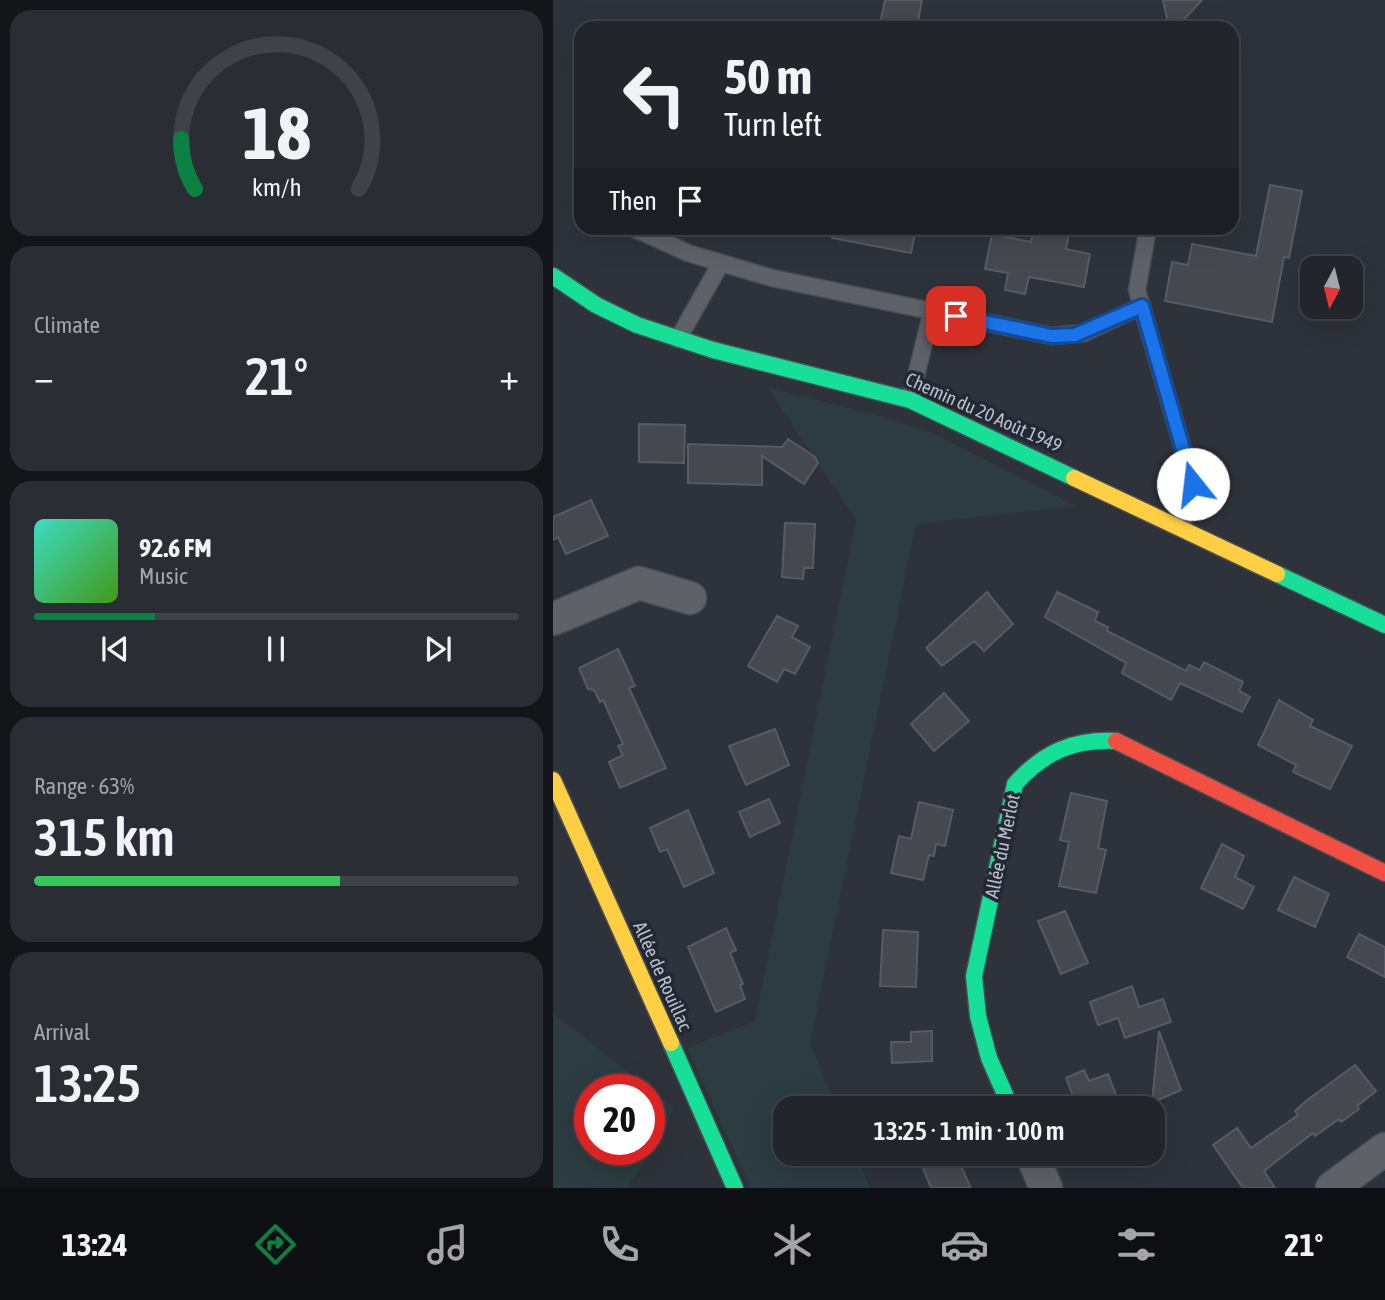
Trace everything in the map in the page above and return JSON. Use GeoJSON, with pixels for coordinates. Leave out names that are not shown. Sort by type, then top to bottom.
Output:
{"type":"FeatureCollection","features":[{"type":"Feature","properties":{"kind":"street","name":"Chemin du 20 Août 1949"},"geometry":{"type":"LineString","coordinates":[[553,276],[601,309],[678,339],[860,384],[910,400],[1385,625]]}},
{"type":"Feature","properties":{"kind":"street"},"geometry":{"type":"LineString","coordinates":[[553,620],[639,583],[690,598]]}},
{"type":"Feature","properties":{"kind":"street","name":"Allée du Merlot"},"geometry":{"type":"LineString","coordinates":[[1006,1096],[989,1058],[978,1016],[974,976],[1015,784],[1033,762],[1056,748],[1086,739],[1116,741],[1385,873]]}},
{"type":"Feature","properties":{"kind":"street","name":"Allée de Rouillac"},"geometry":{"type":"LineString","coordinates":[[553,780],[735,1188]]}},
{"type":"Feature","properties":{"kind":"street"},"geometry":{"type":"LineString","coordinates":[[1332,1188],[1385,1149]]}},
{"type":"Feature","properties":{"kind":"street"},"geometry":{"type":"LineString","coordinates":[[1037,1166],[1046,1188]]}},
{"type":"Feature","properties":{"kind":"lane"},"geometry":{"type":"LineString","coordinates":[[648,235],[688,253],[772,278],[1052,336],[1084,333],[1142,306]]}},
{"type":"Feature","properties":{"kind":"lane"},"geometry":{"type":"LineString","coordinates":[[1147,235],[1137,290],[1193,484],[1182,527]]}},
{"type":"Feature","properties":{"kind":"lane"},"geometry":{"type":"LineString","coordinates":[[678,339],[722,263]]}},
{"type":"Feature","properties":{"kind":"lane"},"geometry":{"type":"LineString","coordinates":[[910,400],[932,312]]}},
{"type":"Feature","properties":{"kind":"shaded area"},"geometry":{"type":"Polygon","coordinates":[[[767,387],[880,416],[935,434],[1076,506],[916,524],[810,1044],[832,1096],[773,1096],[773,1166],[861,1166],[870,1188],[751,1188],[687,1048],[755,1021],[856,520],[767,387]]]}},
{"type":"Feature","properties":{"kind":"shaded area"},"geometry":{"type":"Polygon","coordinates":[[[553,1013],[631,1074],[574,1074],[574,1165],[642,1165],[627,1188],[553,1188],[553,1013]]]}},
{"type":"Feature","properties":{"kind":"shaded area"},"geometry":{"type":"Polygon","coordinates":[[[665,1101],[674,1108],[665,1127],[665,1101]]]}},
{"type":"Feature","properties":{"kind":"building"},"geometry":{"type":"Polygon","coordinates":[[[885,0],[922,0],[918,21],[880,21],[885,0]]]}},
{"type":"Feature","properties":{"kind":"building"},"geometry":{"type":"Polygon","coordinates":[[[1163,0],[1202,0],[1182,21],[1168,21],[1163,0]]]}},
{"type":"Feature","properties":{"kind":"building"},"geometry":{"type":"Polygon","coordinates":[[[1270,185],[1302,191],[1289,258],[1284,257],[1272,322],[1165,301],[1172,262],[1188,265],[1192,244],[1256,256],[1270,185]]]}},
{"type":"Feature","properties":{"kind":"building"},"geometry":{"type":"Polygon","coordinates":[[[832,235],[915,235],[911,253],[832,238],[832,235]]]}},
{"type":"Feature","properties":{"kind":"building"},"geometry":{"type":"Polygon","coordinates":[[[992,235],[1031,242],[1032,235],[1069,235],[1066,249],[1090,254],[1084,287],[1029,277],[1025,294],[1005,290],[1008,273],[985,269],[992,235]]]}},
{"type":"Feature","properties":{"kind":"building"},"geometry":{"type":"Polygon","coordinates":[[[639,424],[685,425],[684,463],[639,462],[639,424]]]}},
{"type":"Feature","properties":{"kind":"building"},"geometry":{"type":"Polygon","coordinates":[[[788,439],[815,457],[818,463],[804,484],[762,456],[762,485],[688,483],[688,444],[782,447],[788,439]]]}},
{"type":"Feature","properties":{"kind":"building"},"geometry":{"type":"Polygon","coordinates":[[[591,500],[608,536],[566,554],[558,537],[553,540],[553,517],[591,500]]]}},
{"type":"Feature","properties":{"kind":"building"},"geometry":{"type":"Polygon","coordinates":[[[785,523],[815,524],[813,568],[804,568],[803,579],[782,577],[785,523]]]}},
{"type":"Feature","properties":{"kind":"building"},"geometry":{"type":"Polygon","coordinates":[[[987,592],[1013,624],[984,651],[974,641],[942,666],[926,648],[987,592]]]}},
{"type":"Feature","properties":{"kind":"building"},"geometry":{"type":"Polygon","coordinates":[[[1057,592],[1098,612],[1095,621],[1108,627],[1107,631],[1186,671],[1189,665],[1200,670],[1204,662],[1243,682],[1239,691],[1250,697],[1242,712],[1180,683],[1171,700],[1122,673],[1126,663],[1045,617],[1057,592]]]}},
{"type":"Feature","properties":{"kind":"building"},"geometry":{"type":"Polygon","coordinates":[[[777,616],[798,626],[792,637],[810,647],[795,674],[784,669],[777,682],[748,666],[777,616]]]}},
{"type":"Feature","properties":{"kind":"building"},"geometry":{"type":"Polygon","coordinates":[[[618,649],[635,686],[629,688],[666,768],[620,788],[609,762],[623,755],[618,746],[623,744],[603,700],[600,702],[594,690],[588,689],[579,668],[618,649]]]}},
{"type":"Feature","properties":{"kind":"building"},"geometry":{"type":"Polygon","coordinates":[[[944,693],[969,721],[934,751],[911,724],[944,693]]]}},
{"type":"Feature","properties":{"kind":"building"},"geometry":{"type":"Polygon","coordinates":[[[1279,700],[1313,720],[1310,726],[1352,746],[1330,789],[1293,772],[1296,765],[1258,745],[1279,700]]]}},
{"type":"Feature","properties":{"kind":"building"},"geometry":{"type":"Polygon","coordinates":[[[775,729],[789,765],[746,785],[729,746],[775,729]]]}},
{"type":"Feature","properties":{"kind":"building"},"geometry":{"type":"Polygon","coordinates":[[[1071,793],[1107,801],[1098,848],[1106,850],[1096,893],[1059,886],[1069,842],[1060,840],[1071,793]]]}},
{"type":"Feature","properties":{"kind":"building"},"geometry":{"type":"Polygon","coordinates":[[[769,799],[780,823],[750,837],[739,812],[769,799]]]}},
{"type":"Feature","properties":{"kind":"building"},"geometry":{"type":"Polygon","coordinates":[[[919,802],[953,810],[945,846],[936,844],[934,856],[929,855],[923,880],[891,873],[899,836],[911,839],[919,802]]]}},
{"type":"Feature","properties":{"kind":"building"},"geometry":{"type":"Polygon","coordinates":[[[688,810],[714,873],[684,887],[667,849],[660,852],[650,828],[688,810]]]}},
{"type":"Feature","properties":{"kind":"building"},"geometry":{"type":"Polygon","coordinates":[[[1222,844],[1244,856],[1235,877],[1254,887],[1243,909],[1201,888],[1222,844]]]}},
{"type":"Feature","properties":{"kind":"building"},"geometry":{"type":"Polygon","coordinates":[[[1294,877],[1329,894],[1315,927],[1278,910],[1294,877]]]}},
{"type":"Feature","properties":{"kind":"building"},"geometry":{"type":"Polygon","coordinates":[[[1065,911],[1088,963],[1061,974],[1038,921],[1065,911]]]}},
{"type":"Feature","properties":{"kind":"building"},"geometry":{"type":"Polygon","coordinates":[[[726,928],[736,950],[730,953],[743,984],[740,985],[745,999],[716,1012],[688,947],[726,928]]]}},
{"type":"Feature","properties":{"kind":"building"},"geometry":{"type":"Polygon","coordinates":[[[883,930],[918,932],[916,987],[880,986],[883,930]]]}},
{"type":"Feature","properties":{"kind":"building"},"geometry":{"type":"Polygon","coordinates":[[[1359,934],[1385,947],[1385,977],[1347,957],[1359,934]]]}},
{"type":"Feature","properties":{"kind":"building"},"geometry":{"type":"Polygon","coordinates":[[[1132,986],[1139,1007],[1163,999],[1171,1022],[1125,1038],[1118,1018],[1098,1025],[1090,1002],[1132,986]]]}},
{"type":"Feature","properties":{"kind":"building"},"geometry":{"type":"Polygon","coordinates":[[[932,1031],[932,1061],[892,1063],[891,1042],[911,1042],[911,1032],[932,1031]]]}},
{"type":"Feature","properties":{"kind":"building"},"geometry":{"type":"Polygon","coordinates":[[[1159,1031],[1181,1090],[1165,1097],[1153,1096],[1159,1031]]]}},
{"type":"Feature","properties":{"kind":"building"},"geometry":{"type":"Polygon","coordinates":[[[1355,1065],[1376,1091],[1357,1106],[1359,1109],[1341,1122],[1339,1119],[1315,1136],[1313,1133],[1264,1171],[1275,1188],[1243,1188],[1213,1145],[1237,1128],[1251,1148],[1298,1115],[1295,1111],[1306,1101],[1355,1065]]]}},
{"type":"Feature","properties":{"kind":"building"},"geometry":{"type":"Polygon","coordinates":[[[1084,1070],[1089,1081],[1108,1074],[1117,1096],[1073,1096],[1066,1078],[1084,1070]]]}},
{"type":"Feature","properties":{"kind":"building"},"geometry":{"type":"Polygon","coordinates":[[[922,1166],[961,1166],[971,1188],[931,1188],[922,1166]]]}},
{"type":"Feature","properties":{"kind":"traffic: fast"},"geometry":{"type":"LineString","coordinates":[[553,276],[596,305],[637,325],[713,350],[910,400],[1074,478]]}},
{"type":"Feature","properties":{"kind":"traffic: fast"},"geometry":{"type":"LineString","coordinates":[[1277,574],[1385,625]]}},
{"type":"Feature","properties":{"kind":"traffic: fast"},"geometry":{"type":"LineString","coordinates":[[1006,1096],[989,1058],[978,1016],[974,976],[1015,784],[1037,764],[1060,750],[1086,742],[1116,741]]}},
{"type":"Feature","properties":{"kind":"traffic: fast"},"geometry":{"type":"LineString","coordinates":[[671,1043],[735,1188]]}},
{"type":"Feature","properties":{"kind":"traffic: slow"},"geometry":{"type":"LineString","coordinates":[[1074,478],[1277,574]]}},
{"type":"Feature","properties":{"kind":"traffic: slow"},"geometry":{"type":"LineString","coordinates":[[553,780],[671,1043]]}},
{"type":"Feature","properties":{"kind":"traffic: jam"},"geometry":{"type":"LineString","coordinates":[[1116,741],[1385,873]]}},
{"type":"Feature","properties":{"kind":"route"},"geometry":{"type":"LineString","coordinates":[[956,316],[1052,336],[1075,335],[1142,306],[1193,484]]}}]}
